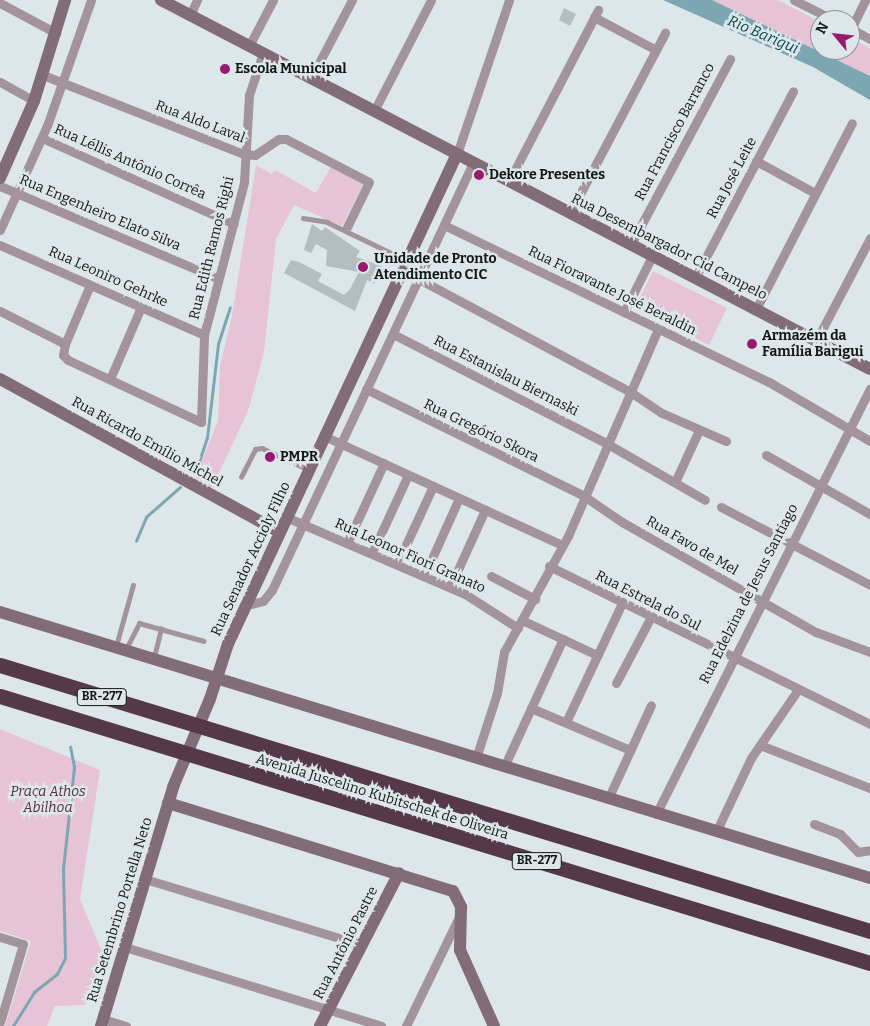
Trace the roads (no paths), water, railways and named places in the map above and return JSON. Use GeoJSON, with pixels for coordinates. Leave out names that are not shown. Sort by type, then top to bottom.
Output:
{"type":"FeatureCollection","features":[{"type":"Feature","properties":{"kind":"highway","name":"Avenida Juscelino Kubitschek de Oliveira"},"geometry":{"type":"LineString","coordinates":[[0,666],[870,931]]}},
{"type":"Feature","properties":{"kind":"highway","name":"Avenida Juscelino Kubitschek de Oliveira"},"geometry":{"type":"LineString","coordinates":[[0,696],[204,760],[870,962]]}},
{"type":"Feature","properties":{"kind":"street"},"geometry":{"type":"LineString","coordinates":[[0,178],[3,162],[34,101],[65,0]]}},
{"type":"Feature","properties":{"kind":"street"},"geometry":{"type":"LineString","coordinates":[[0,230],[42,138],[91,0]]}},
{"type":"Feature","properties":{"kind":"street","name":"Rua Desembargador Cid Campelo"},"geometry":{"type":"LineString","coordinates":[[161,0],[870,369]]}},
{"type":"Feature","properties":{"kind":"street"},"geometry":{"type":"LineString","coordinates":[[190,15],[197,0]]}},
{"type":"Feature","properties":{"kind":"street"},"geometry":{"type":"LineString","coordinates":[[249,46],[273,0]]}},
{"type":"Feature","properties":{"kind":"street"},"geometry":{"type":"LineString","coordinates":[[311,78],[352,0]]}},
{"type":"Feature","properties":{"kind":"street"},"geometry":{"type":"LineString","coordinates":[[374,111],[430,0]]}},
{"type":"Feature","properties":{"kind":"street","name":"Rua Senador Accioly Filho"},"geometry":{"type":"LineString","coordinates":[[168,803],[210,699],[215,677],[244,606],[457,154],[508,0]]}},
{"type":"Feature","properties":{"kind":"street"},"geometry":{"type":"LineString","coordinates":[[794,0],[814,10]]}},
{"type":"Feature","properties":{"kind":"street"},"geometry":{"type":"LineString","coordinates":[[0,3],[56,33]]}},
{"type":"Feature","properties":{"kind":"street"},"geometry":{"type":"LineString","coordinates":[[509,181],[596,13],[656,50]]}},
{"type":"Feature","properties":{"kind":"street"},"geometry":{"type":"LineString","coordinates":[[570,213],[665,32]]}},
{"type":"Feature","properties":{"kind":"street","name":"Rua Edith Ramos Righi"},"geometry":{"type":"LineString","coordinates":[[110,379],[201,422],[204,335],[244,182],[244,154],[249,95],[262,53]]}},
{"type":"Feature","properties":{"kind":"street","name":"Rua Francisco Barranco"},"geometry":{"type":"LineString","coordinates":[[631,244],[730,59]]}},
{"type":"Feature","properties":{"kind":"street","name":"Rua Aldo Laval"},"geometry":{"type":"LineString","coordinates":[[43,75],[244,154],[260,153],[282,138],[369,182],[347,227]]}},
{"type":"Feature","properties":{"kind":"street"},"geometry":{"type":"LineString","coordinates":[[0,82],[34,101]]}},
{"type":"Feature","properties":{"kind":"street","name":"Rua José Leite"},"geometry":{"type":"LineString","coordinates":[[695,278],[793,90]]}},
{"type":"Feature","properties":{"kind":"street"},"geometry":{"type":"LineString","coordinates":[[756,309],[852,123]]}},
{"type":"Feature","properties":{"kind":"street","name":"Rua Léllis Antônio Corrêa"},"geometry":{"type":"LineString","coordinates":[[42,138],[234,224]]}},
{"type":"Feature","properties":{"kind":"street"},"geometry":{"type":"LineString","coordinates":[[756,161],[816,193]]}},
{"type":"Feature","properties":{"kind":"street"},"geometry":{"type":"LineString","coordinates":[[244,606],[268,596],[473,162]]}},
{"type":"Feature","properties":{"kind":"street","name":"Rua Engenheiro Elato Silva"},"geometry":{"type":"LineString","coordinates":[[0,186],[218,278]]}},
{"type":"Feature","properties":{"kind":"street","name":"Rua Fioravante José Beraldin"},"geometry":{"type":"LineString","coordinates":[[444,225],[769,382],[870,441]]}},
{"type":"Feature","properties":{"kind":"street"},"geometry":{"type":"LineString","coordinates":[[816,341],[870,238]]}},
{"type":"Feature","properties":{"kind":"street","name":"Rua Leoniro Gehrke"},"geometry":{"type":"LineString","coordinates":[[0,245],[204,335]]}},
{"type":"Feature","properties":{"kind":"street"},"geometry":{"type":"LineString","coordinates":[[624,312],[652,256]]}},
{"type":"Feature","properties":{"kind":"street"},"geometry":{"type":"LineString","coordinates":[[405,265],[418,279],[629,391],[662,413],[726,441]]}},
{"type":"Feature","properties":{"kind":"street"},"geometry":{"type":"LineString","coordinates":[[90,285],[65,344],[66,358],[110,379],[141,307]]}},
{"type":"Feature","properties":{"kind":"street"},"geometry":{"type":"LineString","coordinates":[[0,311],[65,344]]}},
{"type":"Feature","properties":{"kind":"street"},"geometry":{"type":"LineString","coordinates":[[476,758],[498,689],[502,658],[535,599],[549,566],[562,545],[606,442],[658,329]]}},
{"type":"Feature","properties":{"kind":"street","name":"Rua Estanislau Biernaski"},"geometry":{"type":"LineString","coordinates":[[392,334],[606,442],[705,500]]}},
{"type":"Feature","properties":{"kind":"street","name":"Rua Ricardo Emílio Michel"},"geometry":{"type":"LineString","coordinates":[[0,379],[279,532]]}},
{"type":"Feature","properties":{"kind":"street","name":"Rua Edelzina de Jesus Santiago"},"geometry":{"type":"LineString","coordinates":[[656,814],[732,658],[870,389]]}},
{"type":"Feature","properties":{"kind":"street","name":"Rua Gregório Skora"},"geometry":{"type":"LineString","coordinates":[[366,390],[584,496]]}},
{"type":"Feature","properties":{"kind":"street"},"geometry":{"type":"LineString","coordinates":[[674,482],[699,430]]}},
{"type":"Feature","properties":{"kind":"street"},"geometry":{"type":"LineString","coordinates":[[324,436],[562,545]]}},
{"type":"Feature","properties":{"kind":"street"},"geometry":{"type":"LineString","coordinates":[[766,455],[870,514]]}},
{"type":"Feature","properties":{"kind":"street"},"geometry":{"type":"LineString","coordinates":[[347,543],[384,464]]}},
{"type":"Feature","properties":{"kind":"street"},"geometry":{"type":"LineString","coordinates":[[372,554],[408,475]]}},
{"type":"Feature","properties":{"kind":"street"},"geometry":{"type":"LineString","coordinates":[[397,564],[433,486]]}},
{"type":"Feature","properties":{"kind":"street","name":"Rua Favo de Mel"},"geometry":{"type":"LineString","coordinates":[[584,496],[825,637],[870,652]]}},
{"type":"Feature","properties":{"kind":"street"},"geometry":{"type":"LineString","coordinates":[[424,576],[459,498]]}},
{"type":"Feature","properties":{"kind":"street"},"geometry":{"type":"LineString","coordinates":[[721,506],[870,585]]}},
{"type":"Feature","properties":{"kind":"street"},"geometry":{"type":"LineString","coordinates":[[450,587],[485,510]]}},
{"type":"Feature","properties":{"kind":"street","name":"Rua Leonor Fiori Granato"},"geometry":{"type":"LineString","coordinates":[[286,517],[450,587],[521,624],[563,639],[597,655]]}},
{"type":"Feature","properties":{"kind":"street","name":"Rua Estrela do Sul"},"geometry":{"type":"LineString","coordinates":[[549,566],[797,691],[870,724]]}},
{"type":"Feature","properties":{"kind":"street"},"geometry":{"type":"LineString","coordinates":[[491,576],[535,599]]}},
{"type":"Feature","properties":{"kind":"street"},"geometry":{"type":"LineString","coordinates":[[566,722],[622,603]]}},
{"type":"Feature","properties":{"kind":"street"},"geometry":{"type":"LineString","coordinates":[[0,612],[870,878]]}},
{"type":"Feature","properties":{"kind":"street"},"geometry":{"type":"LineString","coordinates":[[616,683],[650,617]]}},
{"type":"Feature","properties":{"kind":"street"},"geometry":{"type":"LineString","coordinates":[[504,767],[563,639]]}},
{"type":"Feature","properties":{"kind":"street"},"geometry":{"type":"LineString","coordinates":[[716,832],[760,745],[797,691]]}},
{"type":"Feature","properties":{"kind":"street"},"geometry":{"type":"LineString","coordinates":[[608,799],[651,705]]}},
{"type":"Feature","properties":{"kind":"street"},"geometry":{"type":"LineString","coordinates":[[531,708],[630,750]]}},
{"type":"Feature","properties":{"kind":"street"},"geometry":{"type":"LineString","coordinates":[[760,745],[870,788]]}},
{"type":"Feature","properties":{"kind":"street"},"geometry":{"type":"LineString","coordinates":[[168,803],[453,891],[460,914],[460,950],[494,1026]]}},
{"type":"Feature","properties":{"kind":"street","name":"Rua Setembrino Portella Neto"},"geometry":{"type":"LineString","coordinates":[[102,1023],[168,803]]}},
{"type":"Feature","properties":{"kind":"street"},"geometry":{"type":"LineString","coordinates":[[814,824],[840,834],[858,852],[870,850]]}},
{"type":"Feature","properties":{"kind":"street","name":"Rua Antônio Pastre"},"geometry":{"type":"LineString","coordinates":[[320,1026],[399,873]]}},
{"type":"Feature","properties":{"kind":"street"},"geometry":{"type":"LineString","coordinates":[[145,879],[362,945]]}},
{"type":"Feature","properties":{"kind":"street"},"geometry":{"type":"LineString","coordinates":[[406,1026],[460,914]]}},
{"type":"Feature","properties":{"kind":"street"},"geometry":{"type":"LineString","coordinates":[[0,937],[23,944],[0,1022]]}},
{"type":"Feature","properties":{"kind":"street"},"geometry":{"type":"LineString","coordinates":[[125,947],[381,1026]]}},
{"type":"Feature","properties":{"kind":"street"},"geometry":{"type":"LineString","coordinates":[[102,1023],[126,1026]]}},
{"type":"Feature","properties":{"kind":"lane"},"geometry":{"type":"LineString","coordinates":[[303,218],[327,222],[405,265]]}},
{"type":"Feature","properties":{"kind":"lane"},"geometry":{"type":"LineString","coordinates":[[241,477],[255,449],[262,448],[308,470]]}},
{"type":"Feature","properties":{"kind":"lane"},"geometry":{"type":"LineString","coordinates":[[120,649],[132,585]]}},
{"type":"Feature","properties":{"kind":"lane"},"geometry":{"type":"LineString","coordinates":[[120,649],[139,624],[162,628],[204,641]]}},
{"type":"Feature","properties":{"kind":"lane"},"geometry":{"type":"LineString","coordinates":[[153,659],[162,628]]}},
{"type":"Feature","properties":{"kind":"water","name":"Rio Barigui"},"geometry":{"type":"Polygon","coordinates":[[[663,0],[712,0],[810,47],[810,60],[837,60],[870,76],[870,100],[813,67],[663,0]]]}},
{"type":"Feature","properties":{"kind":"waterway"},"geometry":{"type":"LineString","coordinates":[[198,465],[207,438],[218,344],[230,308]]}},
{"type":"Feature","properties":{"kind":"waterway"},"geometry":{"type":"LineString","coordinates":[[136,541],[146,517],[180,487]]}},
{"type":"Feature","properties":{"kind":"waterway"},"geometry":{"type":"LineString","coordinates":[[13,1026],[34,992],[57,974],[65,958],[63,869],[74,767],[70,747]]}},
{"type":"Feature","properties":{"kind":"place","name":"Escola Municipal"},"geometry":{"type":"Point","coordinates":[225,69]}},
{"type":"Feature","properties":{"kind":"place","name":"Dekore Presentes"},"geometry":{"type":"Point","coordinates":[479,175]}},
{"type":"Feature","properties":{"kind":"place","name":"Unidade de Pronto Atendimento CIC"},"geometry":{"type":"Point","coordinates":[363,267]}},
{"type":"Feature","properties":{"kind":"place","name":"Armazém da Família Barigui"},"geometry":{"type":"Point","coordinates":[752,344]}},
{"type":"Feature","properties":{"kind":"place","name":"PMPR"},"geometry":{"type":"Point","coordinates":[270,457]}},
{"type":"Feature","properties":{"kind":"park label","name":"Praça Athos Abilhoa"},"geometry":{"type":"Point","coordinates":[48,800]}}]}
